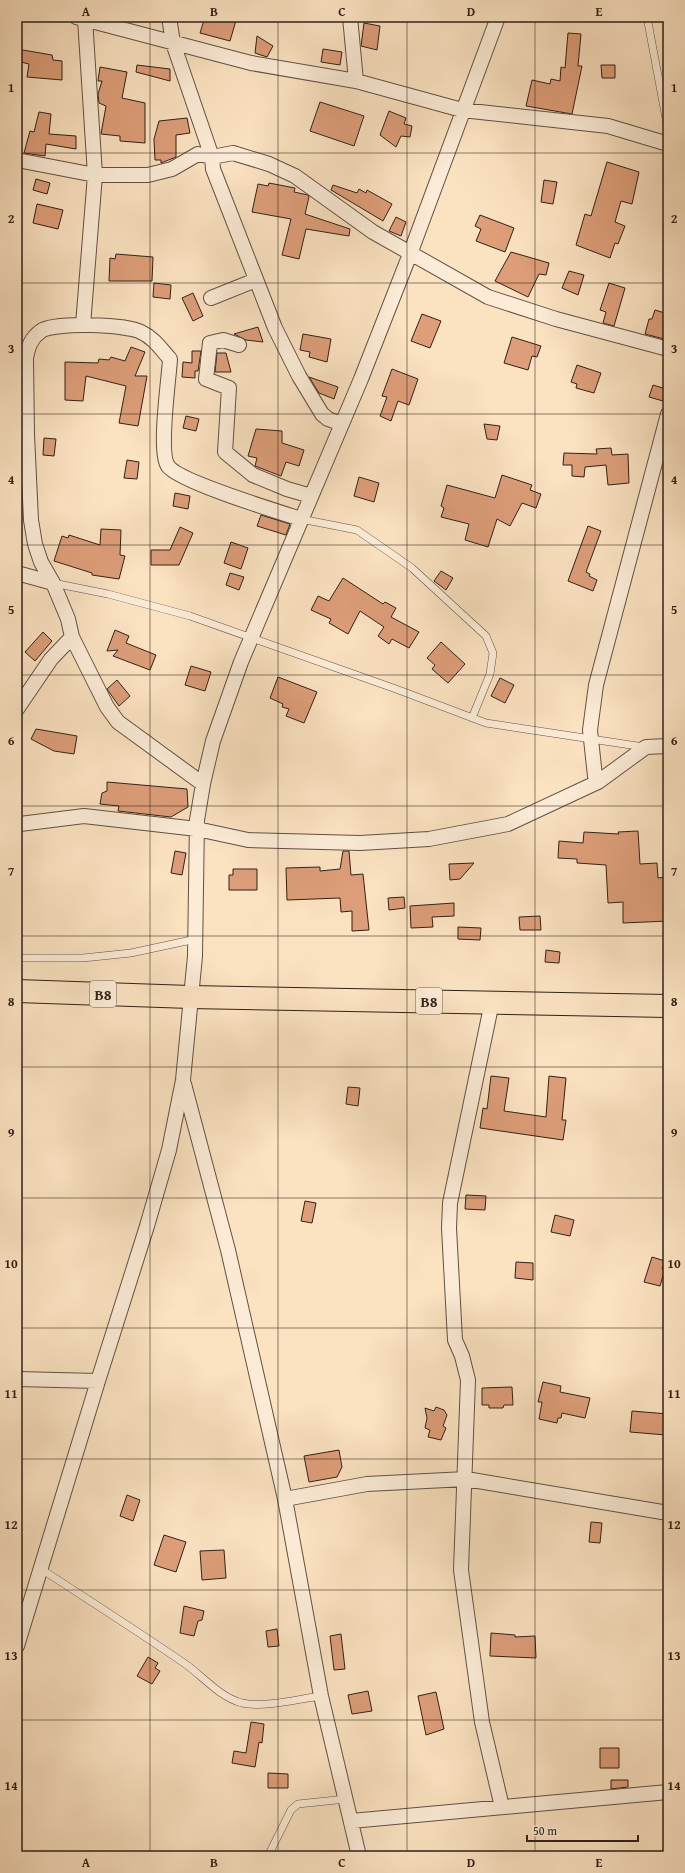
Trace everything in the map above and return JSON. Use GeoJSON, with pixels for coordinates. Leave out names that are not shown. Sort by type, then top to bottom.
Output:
{"type":"FeatureCollection","features":[{"type":"Feature","properties":{"kind":"highway","name":"B8"},"geometry":{"type":"LineString","coordinates":[[17,991],[190,997],[668,1006]]}},
{"type":"Feature","properties":{"kind":"street"},"geometry":{"type":"LineString","coordinates":[[169,17],[173,43],[212,157],[213,169],[275,328],[299,376],[322,414],[333,422],[342,424]]}},
{"type":"Feature","properties":{"kind":"street"},"geometry":{"type":"LineString","coordinates":[[350,17],[356,81]]}},
{"type":"Feature","properties":{"kind":"street"},"geometry":{"type":"LineString","coordinates":[[17,1646],[147,1226],[169,1150],[182,1080],[196,938],[197,829],[202,784],[213,741],[251,639],[342,424],[410,254],[462,110],[498,17]]}},
{"type":"Feature","properties":{"kind":"street"},"geometry":{"type":"LineString","coordinates":[[84,325],[95,175],[81,18],[251,63],[356,81],[462,110],[608,126],[668,144]]}},
{"type":"Feature","properties":{"kind":"street"},"geometry":{"type":"LineString","coordinates":[[17,160],[95,175],[148,175],[172,169],[198,154],[212,157],[233,153],[269,164],[295,176],[373,232],[488,297],[556,319],[668,349]]}},
{"type":"Feature","properties":{"kind":"street"},"geometry":{"type":"LineString","coordinates":[[210,298],[256,280]]}},
{"type":"Feature","properties":{"kind":"street"},"geometry":{"type":"LineString","coordinates":[[202,784],[118,722],[107,707],[72,637],[68,618],[53,583],[41,562],[35,544],[31,520],[27,435],[26,358],[31,342],[42,330],[84,325],[129,328],[140,331],[152,338],[170,359],[164,446],[168,466],[178,474],[241,499],[301,519]]}},
{"type":"Feature","properties":{"kind":"street"},"geometry":{"type":"LineString","coordinates":[[239,345],[223,340],[210,343],[206,379],[229,388],[225,452],[253,475],[312,496]]}},
{"type":"Feature","properties":{"kind":"street"},"geometry":{"type":"LineString","coordinates":[[598,782],[594,776],[591,739],[592,707],[596,685],[668,414]]}},
{"type":"Feature","properties":{"kind":"street"},"geometry":{"type":"LineString","coordinates":[[17,573],[53,583]]}},
{"type":"Feature","properties":{"kind":"street"},"geometry":{"type":"LineString","coordinates":[[17,709],[51,659],[72,637]]}},
{"type":"Feature","properties":{"kind":"street"},"geometry":{"type":"LineString","coordinates":[[17,823],[20,824],[84,816],[197,829],[248,840],[303,843],[360,843],[429,839],[508,824],[598,782],[646,747],[668,746]]}},
{"type":"Feature","properties":{"kind":"street"},"geometry":{"type":"LineString","coordinates":[[492,1002],[450,1209],[449,1228],[455,1340],[462,1356],[468,1380],[462,1570],[482,1722],[502,1807]]}},
{"type":"Feature","properties":{"kind":"street"},"geometry":{"type":"LineString","coordinates":[[182,1080],[228,1250],[285,1499],[321,1696],[359,1856]]}},
{"type":"Feature","properties":{"kind":"street"},"geometry":{"type":"LineString","coordinates":[[17,1379],[98,1381]]}},
{"type":"Feature","properties":{"kind":"street"},"geometry":{"type":"LineString","coordinates":[[285,1499],[367,1484],[466,1479],[668,1513]]}},
{"type":"Feature","properties":{"kind":"street"},"geometry":{"type":"LineString","coordinates":[[351,1821],[668,1792]]}},
{"type":"Feature","properties":{"kind":"lane"},"geometry":{"type":"LineString","coordinates":[[647,17],[668,129]]}},
{"type":"Feature","properties":{"kind":"lane"},"geometry":{"type":"LineString","coordinates":[[301,519],[357,530],[412,568],[486,636],[493,653],[490,674],[472,718]]}},
{"type":"Feature","properties":{"kind":"lane"},"geometry":{"type":"LineString","coordinates":[[53,583],[108,594],[190,616],[251,639],[396,689],[486,723],[646,747]]}},
{"type":"Feature","properties":{"kind":"lane"},"geometry":{"type":"LineString","coordinates":[[17,958],[84,958],[131,953],[196,938]]}},
{"type":"Feature","properties":{"kind":"lane"},"geometry":{"type":"LineString","coordinates":[[41,1569],[191,1668],[221,1694],[242,1703],[267,1703],[321,1696]]}},
{"type":"Feature","properties":{"kind":"lane"},"geometry":{"type":"LineString","coordinates":[[268,1856],[292,1810],[298,1804],[346,1799]]}},
{"type":"Feature","properties":{"kind":"building"},"geometry":{"type":"Polygon","coordinates":[[[205,17],[237,17],[230,41],[200,33],[205,17]]]}},
{"type":"Feature","properties":{"kind":"building"},"geometry":{"type":"Polygon","coordinates":[[[364,23],[380,26],[377,50],[361,46],[364,23]]]}},
{"type":"Feature","properties":{"kind":"building"},"geometry":{"type":"Polygon","coordinates":[[[568,33],[581,34],[578,66],[582,66],[572,114],[526,106],[532,80],[550,84],[551,79],[560,81],[561,67],[565,68],[568,33]]]}},
{"type":"Feature","properties":{"kind":"building"},"geometry":{"type":"Polygon","coordinates":[[[257,36],[273,46],[267,57],[255,53],[257,36]]]}},
{"type":"Feature","properties":{"kind":"building"},"geometry":{"type":"Polygon","coordinates":[[[17,49],[52,55],[53,60],[62,61],[62,80],[27,77],[29,64],[17,61],[17,49]]]}},
{"type":"Feature","properties":{"kind":"building"},"geometry":{"type":"Polygon","coordinates":[[[323,49],[342,52],[340,65],[321,62],[323,49]]]}},
{"type":"Feature","properties":{"kind":"building"},"geometry":{"type":"Polygon","coordinates":[[[137,65],[170,69],[170,81],[136,72],[137,65]]]}},
{"type":"Feature","properties":{"kind":"building"},"geometry":{"type":"Polygon","coordinates":[[[601,65],[615,65],[615,78],[602,78],[601,65]]]}},
{"type":"Feature","properties":{"kind":"building"},"geometry":{"type":"Polygon","coordinates":[[[100,67],[127,72],[122,98],[145,103],[145,143],[120,141],[120,136],[101,134],[106,106],[99,103],[98,94],[102,81],[98,81],[100,67]]]}},
{"type":"Feature","properties":{"kind":"building"},"geometry":{"type":"Polygon","coordinates":[[[320,102],[364,116],[354,146],[310,131],[320,102]]]}},
{"type":"Feature","properties":{"kind":"building"},"geometry":{"type":"Polygon","coordinates":[[[389,111],[406,118],[404,124],[412,126],[410,137],[401,136],[396,147],[380,135],[389,111]]]}},
{"type":"Feature","properties":{"kind":"building"},"geometry":{"type":"Polygon","coordinates":[[[39,112],[51,114],[49,134],[76,136],[76,149],[46,144],[45,156],[24,153],[30,131],[34,132],[39,112]]]}},
{"type":"Feature","properties":{"kind":"building"},"geometry":{"type":"Polygon","coordinates":[[[187,118],[190,133],[176,135],[176,157],[161,163],[161,160],[155,160],[154,139],[159,121],[187,118]]]}},
{"type":"Feature","properties":{"kind":"building"},"geometry":{"type":"Polygon","coordinates":[[[607,162],[639,172],[632,204],[621,201],[615,222],[625,226],[618,244],[615,243],[610,258],[576,245],[585,214],[591,216],[607,162]]]}},
{"type":"Feature","properties":{"kind":"building"},"geometry":{"type":"Polygon","coordinates":[[[36,179],[50,183],[47,194],[33,190],[36,179]]]}},
{"type":"Feature","properties":{"kind":"building"},"geometry":{"type":"Polygon","coordinates":[[[544,180],[557,182],[553,204],[541,202],[544,180]]]}},
{"type":"Feature","properties":{"kind":"building"},"geometry":{"type":"Polygon","coordinates":[[[269,183],[295,188],[294,192],[308,195],[309,197],[305,214],[350,229],[349,236],[306,229],[299,259],[282,255],[291,219],[252,212],[258,184],[268,186],[269,183]]]}},
{"type":"Feature","properties":{"kind":"building"},"geometry":{"type":"Polygon","coordinates":[[[333,185],[357,193],[359,189],[366,193],[367,190],[392,204],[383,221],[331,190],[333,185]]]}},
{"type":"Feature","properties":{"kind":"building"},"geometry":{"type":"Polygon","coordinates":[[[37,204],[63,210],[58,229],[33,223],[37,204]]]}},
{"type":"Feature","properties":{"kind":"building"},"geometry":{"type":"Polygon","coordinates":[[[480,215],[514,228],[505,252],[476,241],[481,229],[475,226],[480,215]]]}},
{"type":"Feature","properties":{"kind":"building"},"geometry":{"type":"Polygon","coordinates":[[[396,217],[406,222],[401,236],[389,231],[396,217]]]}},
{"type":"Feature","properties":{"kind":"building"},"geometry":{"type":"Polygon","coordinates":[[[511,252],[549,263],[546,275],[539,274],[528,297],[495,281],[511,252]]]}},
{"type":"Feature","properties":{"kind":"building"},"geometry":{"type":"Polygon","coordinates":[[[116,254],[153,257],[152,281],[109,281],[110,258],[115,259],[116,254]]]}},
{"type":"Feature","properties":{"kind":"building"},"geometry":{"type":"Polygon","coordinates":[[[569,271],[584,275],[578,295],[562,288],[569,271]]]}},
{"type":"Feature","properties":{"kind":"building"},"geometry":{"type":"Polygon","coordinates":[[[154,283],[171,285],[170,299],[153,297],[154,283]]]}},
{"type":"Feature","properties":{"kind":"building"},"geometry":{"type":"Polygon","coordinates":[[[609,283],[625,288],[614,326],[603,323],[606,312],[600,310],[609,283]]]}},
{"type":"Feature","properties":{"kind":"building"},"geometry":{"type":"Polygon","coordinates":[[[193,293],[203,316],[193,321],[182,298],[193,293]]]}},
{"type":"Feature","properties":{"kind":"building"},"geometry":{"type":"Polygon","coordinates":[[[655,310],[668,314],[668,340],[645,334],[649,319],[652,319],[655,310]]]}},
{"type":"Feature","properties":{"kind":"building"},"geometry":{"type":"Polygon","coordinates":[[[422,314],[441,321],[430,348],[411,341],[422,314]]]}},
{"type":"Feature","properties":{"kind":"building"},"geometry":{"type":"Polygon","coordinates":[[[258,327],[263,342],[246,340],[234,334],[258,327]]]}},
{"type":"Feature","properties":{"kind":"building"},"geometry":{"type":"Polygon","coordinates":[[[303,334],[331,339],[327,362],[309,357],[310,352],[300,350],[303,334]]]}},
{"type":"Feature","properties":{"kind":"building"},"geometry":{"type":"Polygon","coordinates":[[[512,337],[541,346],[537,357],[532,356],[528,370],[504,363],[512,337]]]}},
{"type":"Feature","properties":{"kind":"building"},"geometry":{"type":"Polygon","coordinates":[[[131,347],[145,352],[135,376],[147,376],[138,426],[119,423],[126,386],[86,376],[83,401],[65,400],[65,362],[98,363],[99,359],[109,360],[111,357],[125,361],[131,347]]]}},
{"type":"Feature","properties":{"kind":"building"},"geometry":{"type":"Polygon","coordinates":[[[192,351],[201,351],[198,371],[195,371],[195,378],[182,377],[183,362],[192,363],[192,351]]]}},
{"type":"Feature","properties":{"kind":"building"},"geometry":{"type":"Polygon","coordinates":[[[217,353],[226,353],[231,372],[215,372],[217,353]]]}},
{"type":"Feature","properties":{"kind":"building"},"geometry":{"type":"Polygon","coordinates":[[[577,365],[601,373],[594,393],[576,388],[577,384],[571,382],[577,365]]]}},
{"type":"Feature","properties":{"kind":"building"},"geometry":{"type":"Polygon","coordinates":[[[392,369],[418,379],[409,405],[398,401],[391,421],[380,416],[387,397],[382,396],[392,369]]]}},
{"type":"Feature","properties":{"kind":"building"},"geometry":{"type":"Polygon","coordinates":[[[309,377],[338,387],[334,399],[319,393],[309,377]]]}},
{"type":"Feature","properties":{"kind":"building"},"geometry":{"type":"Polygon","coordinates":[[[653,385],[666,389],[663,401],[649,397],[653,385]]]}},
{"type":"Feature","properties":{"kind":"building"},"geometry":{"type":"Polygon","coordinates":[[[186,416],[199,419],[196,431],[183,428],[186,416]]]}},
{"type":"Feature","properties":{"kind":"building"},"geometry":{"type":"Polygon","coordinates":[[[484,424],[500,426],[497,440],[487,439],[484,424]]]}},
{"type":"Feature","properties":{"kind":"building"},"geometry":{"type":"Polygon","coordinates":[[[256,429],[282,431],[282,443],[304,450],[299,466],[286,462],[281,476],[255,466],[257,458],[248,456],[256,429]]]}},
{"type":"Feature","properties":{"kind":"building"},"geometry":{"type":"Polygon","coordinates":[[[44,438],[56,439],[54,456],[43,455],[44,438]]]}},
{"type":"Feature","properties":{"kind":"building"},"geometry":{"type":"Polygon","coordinates":[[[611,448],[612,455],[628,454],[629,483],[608,485],[606,465],[585,467],[584,477],[572,476],[572,465],[563,465],[564,453],[597,454],[596,449],[611,448]]]}},
{"type":"Feature","properties":{"kind":"building"},"geometry":{"type":"Polygon","coordinates":[[[127,460],[139,462],[137,479],[124,478],[127,460]]]}},
{"type":"Feature","properties":{"kind":"building"},"geometry":{"type":"Polygon","coordinates":[[[502,475],[532,485],[530,490],[541,494],[536,508],[522,503],[510,526],[497,519],[488,547],[465,540],[469,524],[441,517],[444,508],[441,506],[447,485],[495,498],[502,475]]]}},
{"type":"Feature","properties":{"kind":"building"},"geometry":{"type":"Polygon","coordinates":[[[359,477],[379,483],[374,502],[354,496],[359,477]]]}},
{"type":"Feature","properties":{"kind":"building"},"geometry":{"type":"Polygon","coordinates":[[[175,493],[190,496],[188,509],[173,506],[175,493]]]}},
{"type":"Feature","properties":{"kind":"building"},"geometry":{"type":"Polygon","coordinates":[[[261,515],[290,524],[286,535],[257,526],[261,515]]]}},
{"type":"Feature","properties":{"kind":"building"},"geometry":{"type":"Polygon","coordinates":[[[588,526],[601,531],[586,572],[590,574],[589,576],[597,580],[593,591],[568,581],[588,526]]]}},
{"type":"Feature","properties":{"kind":"building"},"geometry":{"type":"Polygon","coordinates":[[[180,527],[193,533],[179,565],[151,565],[151,550],[170,550],[180,527]]]}},
{"type":"Feature","properties":{"kind":"building"},"geometry":{"type":"Polygon","coordinates":[[[101,529],[121,530],[120,555],[125,556],[119,579],[92,575],[92,573],[54,561],[62,536],[68,538],[69,535],[100,545],[101,529]]]}},
{"type":"Feature","properties":{"kind":"building"},"geometry":{"type":"Polygon","coordinates":[[[231,542],[248,548],[241,569],[224,563],[231,542]]]}},
{"type":"Feature","properties":{"kind":"building"},"geometry":{"type":"Polygon","coordinates":[[[441,571],[453,578],[446,590],[434,581],[441,571]]]}},
{"type":"Feature","properties":{"kind":"building"},"geometry":{"type":"Polygon","coordinates":[[[230,573],[244,577],[239,590],[226,585],[230,573]]]}},
{"type":"Feature","properties":{"kind":"building"},"geometry":{"type":"Polygon","coordinates":[[[343,578],[383,604],[385,602],[396,608],[391,617],[419,632],[409,648],[392,639],[389,644],[378,636],[384,627],[360,611],[348,634],[329,623],[331,619],[311,610],[318,596],[329,601],[343,578]]]}},
{"type":"Feature","properties":{"kind":"building"},"geometry":{"type":"Polygon","coordinates":[[[115,630],[129,636],[126,643],[156,655],[150,670],[113,656],[118,650],[107,651],[115,630]]]}},
{"type":"Feature","properties":{"kind":"building"},"geometry":{"type":"Polygon","coordinates":[[[43,632],[52,641],[35,661],[25,652],[43,632]]]}},
{"type":"Feature","properties":{"kind":"building"},"geometry":{"type":"Polygon","coordinates":[[[441,642],[465,664],[448,683],[432,669],[435,665],[427,658],[441,642]]]}},
{"type":"Feature","properties":{"kind":"building"},"geometry":{"type":"Polygon","coordinates":[[[191,666],[211,672],[205,691],[185,685],[191,666]]]}},
{"type":"Feature","properties":{"kind":"building"},"geometry":{"type":"Polygon","coordinates":[[[278,677],[317,692],[304,723],[286,716],[289,709],[282,707],[283,704],[270,698],[278,677]]]}},
{"type":"Feature","properties":{"kind":"building"},"geometry":{"type":"Polygon","coordinates":[[[500,678],[514,685],[505,703],[491,696],[500,678]]]}},
{"type":"Feature","properties":{"kind":"building"},"geometry":{"type":"Polygon","coordinates":[[[117,680],[130,696],[119,706],[107,689],[117,680]]]}},
{"type":"Feature","properties":{"kind":"building"},"geometry":{"type":"Polygon","coordinates":[[[36,729],[77,736],[74,754],[54,751],[31,739],[36,729]]]}},
{"type":"Feature","properties":{"kind":"building"},"geometry":{"type":"Polygon","coordinates":[[[107,782],[187,789],[188,807],[171,817],[118,811],[119,806],[100,804],[102,793],[107,791],[107,782]]]}},
{"type":"Feature","properties":{"kind":"building"},"geometry":{"type":"Polygon","coordinates":[[[638,831],[640,864],[657,863],[658,878],[666,877],[668,921],[623,923],[623,902],[608,903],[606,865],[577,863],[577,859],[558,858],[559,841],[583,843],[584,832],[619,834],[618,832],[638,831]]]}},
{"type":"Feature","properties":{"kind":"building"},"geometry":{"type":"Polygon","coordinates":[[[175,851],[186,853],[182,875],[171,873],[175,851]]]}},
{"type":"Feature","properties":{"kind":"building"},"geometry":{"type":"Polygon","coordinates":[[[343,851],[349,851],[351,875],[363,874],[369,930],[352,931],[352,911],[341,912],[340,898],[287,900],[286,868],[320,867],[320,871],[340,869],[343,851]]]}},
{"type":"Feature","properties":{"kind":"building"},"geometry":{"type":"Polygon","coordinates":[[[474,863],[460,879],[450,880],[449,864],[474,863]]]}},
{"type":"Feature","properties":{"kind":"building"},"geometry":{"type":"Polygon","coordinates":[[[233,869],[257,869],[257,890],[229,890],[229,875],[233,875],[233,869]]]}},
{"type":"Feature","properties":{"kind":"building"},"geometry":{"type":"Polygon","coordinates":[[[404,897],[405,908],[389,910],[388,898],[404,897]]]}},
{"type":"Feature","properties":{"kind":"building"},"geometry":{"type":"Polygon","coordinates":[[[454,903],[454,916],[432,917],[433,927],[411,928],[410,906],[454,903]]]}},
{"type":"Feature","properties":{"kind":"building"},"geometry":{"type":"Polygon","coordinates":[[[540,916],[541,930],[520,930],[519,917],[540,916]]]}},
{"type":"Feature","properties":{"kind":"building"},"geometry":{"type":"Polygon","coordinates":[[[458,927],[481,928],[480,940],[458,939],[458,927]]]}},
{"type":"Feature","properties":{"kind":"building"},"geometry":{"type":"Polygon","coordinates":[[[546,950],[560,952],[559,963],[545,962],[546,950]]]}},
{"type":"Feature","properties":{"kind":"building"},"geometry":{"type":"Polygon","coordinates":[[[491,1076],[509,1078],[504,1111],[546,1117],[549,1076],[566,1078],[562,1120],[566,1120],[563,1140],[480,1128],[483,1108],[487,1109],[491,1076]]]}},
{"type":"Feature","properties":{"kind":"building"},"geometry":{"type":"Polygon","coordinates":[[[348,1087],[360,1088],[358,1106],[346,1104],[348,1087]]]}},
{"type":"Feature","properties":{"kind":"building"},"geometry":{"type":"Polygon","coordinates":[[[466,1195],[486,1196],[485,1210],[465,1209],[466,1195]]]}},
{"type":"Feature","properties":{"kind":"building"},"geometry":{"type":"Polygon","coordinates":[[[305,1201],[316,1203],[312,1223],[301,1221],[305,1201]]]}},
{"type":"Feature","properties":{"kind":"building"},"geometry":{"type":"Polygon","coordinates":[[[555,1215],[574,1220],[570,1236],[551,1232],[555,1215]]]}},
{"type":"Feature","properties":{"kind":"building"},"geometry":{"type":"Polygon","coordinates":[[[652,1257],[665,1261],[662,1269],[665,1269],[660,1286],[644,1282],[652,1257]]]}},
{"type":"Feature","properties":{"kind":"building"},"geometry":{"type":"Polygon","coordinates":[[[516,1262],[533,1263],[533,1280],[515,1278],[516,1262]]]}},
{"type":"Feature","properties":{"kind":"building"},"geometry":{"type":"Polygon","coordinates":[[[543,1382],[561,1386],[560,1392],[590,1398],[585,1418],[562,1413],[561,1418],[558,1418],[557,1423],[539,1419],[542,1402],[538,1402],[543,1382]]]}},
{"type":"Feature","properties":{"kind":"building"},"geometry":{"type":"Polygon","coordinates":[[[512,1387],[513,1405],[504,1405],[503,1408],[489,1408],[489,1405],[482,1405],[482,1388],[512,1387]]]}},
{"type":"Feature","properties":{"kind":"building"},"geometry":{"type":"Polygon","coordinates":[[[436,1407],[444,1410],[447,1415],[443,1426],[446,1428],[441,1440],[428,1437],[430,1430],[425,1428],[427,1418],[425,1408],[434,1411],[436,1407]]]}},
{"type":"Feature","properties":{"kind":"building"},"geometry":{"type":"Polygon","coordinates":[[[632,1411],[668,1414],[666,1435],[630,1432],[632,1411]]]}},
{"type":"Feature","properties":{"kind":"building"},"geometry":{"type":"Polygon","coordinates":[[[339,1450],[342,1467],[337,1477],[309,1482],[304,1456],[339,1450]]]}},
{"type":"Feature","properties":{"kind":"building"},"geometry":{"type":"Polygon","coordinates":[[[127,1495],[140,1500],[133,1521],[120,1516],[127,1495]]]}},
{"type":"Feature","properties":{"kind":"building"},"geometry":{"type":"Polygon","coordinates":[[[591,1522],[602,1523],[600,1543],[589,1542],[591,1522]]]}},
{"type":"Feature","properties":{"kind":"building"},"geometry":{"type":"Polygon","coordinates":[[[164,1535],[186,1542],[176,1572],[154,1565],[164,1535]]]}},
{"type":"Feature","properties":{"kind":"building"},"geometry":{"type":"Polygon","coordinates":[[[224,1550],[226,1578],[202,1580],[200,1551],[224,1550]]]}},
{"type":"Feature","properties":{"kind":"building"},"geometry":{"type":"Polygon","coordinates":[[[184,1606],[204,1611],[202,1620],[198,1621],[194,1636],[180,1633],[184,1606]]]}},
{"type":"Feature","properties":{"kind":"building"},"geometry":{"type":"Polygon","coordinates":[[[277,1629],[279,1646],[268,1647],[266,1631],[277,1629]]]}},
{"type":"Feature","properties":{"kind":"building"},"geometry":{"type":"Polygon","coordinates":[[[491,1633],[515,1635],[515,1637],[535,1636],[536,1658],[490,1656],[491,1633]]]}},
{"type":"Feature","properties":{"kind":"building"},"geometry":{"type":"Polygon","coordinates":[[[341,1634],[345,1669],[334,1670],[330,1636],[341,1634]]]}},
{"type":"Feature","properties":{"kind":"building"},"geometry":{"type":"Polygon","coordinates":[[[148,1657],[158,1663],[155,1668],[160,1671],[152,1684],[137,1676],[148,1657]]]}},
{"type":"Feature","properties":{"kind":"building"},"geometry":{"type":"Polygon","coordinates":[[[368,1691],[372,1711],[352,1714],[348,1695],[368,1691]]]}},
{"type":"Feature","properties":{"kind":"building"},"geometry":{"type":"Polygon","coordinates":[[[436,1692],[444,1729],[426,1735],[418,1696],[436,1692]]]}},
{"type":"Feature","properties":{"kind":"building"},"geometry":{"type":"Polygon","coordinates":[[[251,1722],[264,1724],[262,1743],[259,1742],[255,1767],[232,1763],[234,1751],[246,1753],[251,1722]]]}},
{"type":"Feature","properties":{"kind":"building"},"geometry":{"type":"Polygon","coordinates":[[[600,1748],[619,1748],[619,1768],[600,1768],[600,1748]]]}},
{"type":"Feature","properties":{"kind":"building"},"geometry":{"type":"Polygon","coordinates":[[[268,1773],[288,1774],[288,1788],[268,1788],[268,1773]]]}},
{"type":"Feature","properties":{"kind":"building"},"geometry":{"type":"Polygon","coordinates":[[[611,1780],[628,1780],[628,1787],[611,1789],[611,1780]]]}}]}
